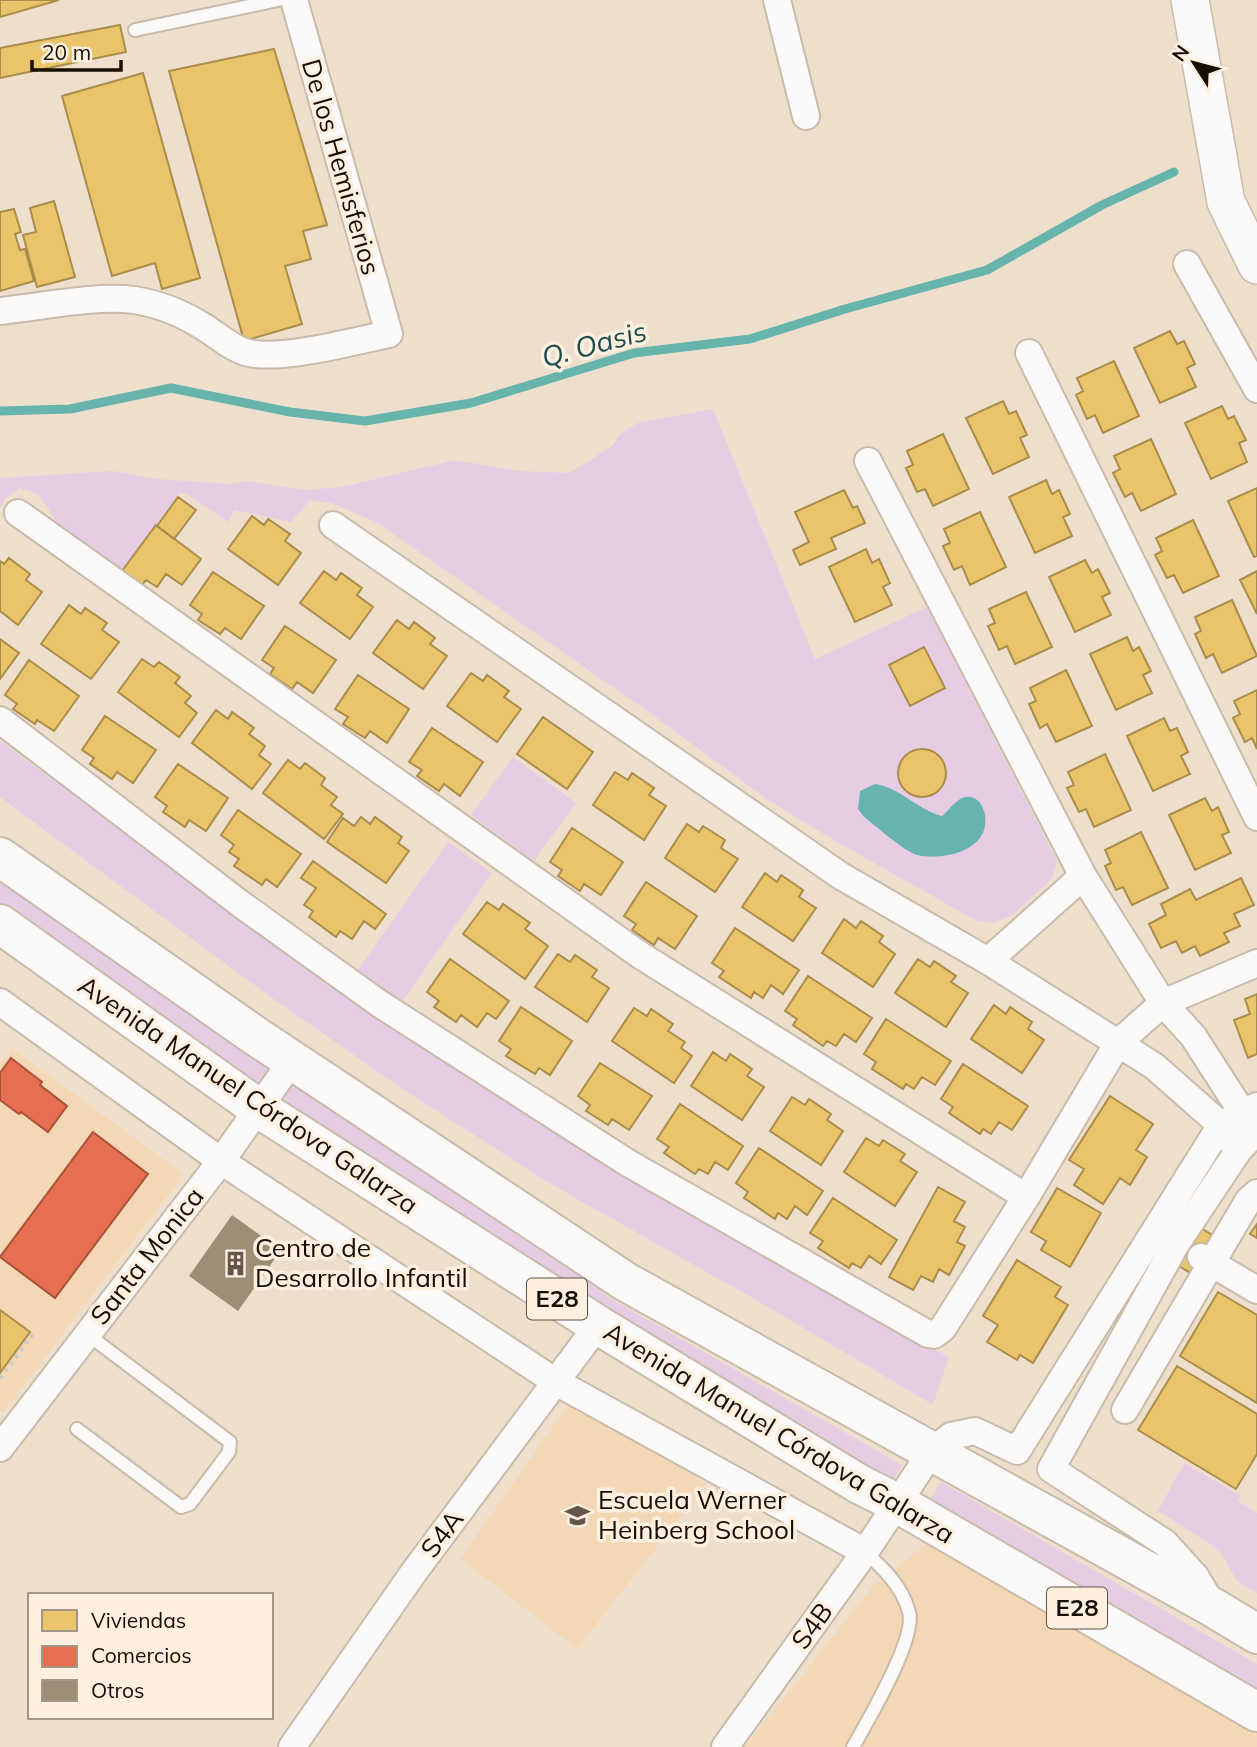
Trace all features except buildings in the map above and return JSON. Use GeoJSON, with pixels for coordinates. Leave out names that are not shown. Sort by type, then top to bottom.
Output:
{"type":"FeatureCollection","features":[{"type":"Feature","properties":{"kind":"main road"},"geometry":{"type":"LineString","coordinates":[[1190,0],[1226,202],[1257,265]]}},
{"type":"Feature","properties":{"kind":"main road","name":"Avenida Manuel Córdova Galarza"},"geometry":{"type":"LineString","coordinates":[[0,857],[292,1061],[626,1282],[1257,1634]]}},
{"type":"Feature","properties":{"kind":"main road","name":"Avenida Manuel Córdova Galarza"},"geometry":{"type":"LineString","coordinates":[[0,924],[258,1108],[598,1325],[859,1484],[897,1503],[1257,1713]]}},
{"type":"Feature","properties":{"kind":"street","name":"De los Hemisferios"},"geometry":{"type":"LineString","coordinates":[[0,311],[102,300],[131,300],[174,310],[229,343],[259,354],[310,350],[389,334],[294,0]]}},
{"type":"Feature","properties":{"kind":"street"},"geometry":{"type":"LineString","coordinates":[[777,0],[806,116]]}},
{"type":"Feature","properties":{"kind":"street"},"geometry":{"type":"LineString","coordinates":[[1187,264],[1257,389]]}},
{"type":"Feature","properties":{"kind":"street"},"geometry":{"type":"LineString","coordinates":[[1029,353],[1257,817]]}},
{"type":"Feature","properties":{"kind":"street"},"geometry":{"type":"LineString","coordinates":[[867,461],[1083,876],[1163,1003],[1193,1036],[1247,1121],[1238,1150],[1195,1254],[1125,1410]]}},
{"type":"Feature","properties":{"kind":"street"},"geometry":{"type":"LineString","coordinates":[[18,513],[640,955],[1026,1197]]}},
{"type":"Feature","properties":{"kind":"street"},"geometry":{"type":"LineString","coordinates":[[333,525],[841,876],[988,961],[1247,1121]]}},
{"type":"Feature","properties":{"kind":"street"},"geometry":{"type":"LineString","coordinates":[[0,720],[242,905],[380,1004],[628,1163],[928,1334],[934,1335],[943,1328],[1026,1197],[1118,1043],[1163,1003],[1257,963]]}},
{"type":"Feature","properties":{"kind":"street"},"geometry":{"type":"LineString","coordinates":[[988,961],[1083,876]]}},
{"type":"Feature","properties":{"kind":"street"},"geometry":{"type":"LineString","coordinates":[[0,1002],[220,1161],[556,1382],[865,1552]]}},
{"type":"Feature","properties":{"kind":"street","name":"Santa Monica"},"geometry":{"type":"LineString","coordinates":[[0,1448],[220,1161],[292,1061]]}},
{"type":"Feature","properties":{"kind":"street"},"geometry":{"type":"LineString","coordinates":[[1017,1451],[1247,1121]]}},
{"type":"Feature","properties":{"kind":"street"},"geometry":{"type":"LineString","coordinates":[[1051,1469],[1195,1254],[1257,1193]]}},
{"type":"Feature","properties":{"kind":"street"},"geometry":{"type":"LineString","coordinates":[[1195,1254],[1257,1290]]}},
{"type":"Feature","properties":{"kind":"street","name":"S4A"},"geometry":{"type":"LineString","coordinates":[[292,1747],[414,1572],[598,1325]]}},
{"type":"Feature","properties":{"kind":"street"},"geometry":{"type":"LineString","coordinates":[[932,1451],[951,1436],[975,1431],[1051,1469],[1165,1543],[1195,1576],[1214,1608]]}},
{"type":"Feature","properties":{"kind":"street","name":"S4B"},"geometry":{"type":"LineString","coordinates":[[725,1747],[865,1552],[932,1451]]}},
{"type":"Feature","properties":{"kind":"lane"},"geometry":{"type":"LineString","coordinates":[[135,30],[278,0]]}},
{"type":"Feature","properties":{"kind":"lane"},"geometry":{"type":"LineString","coordinates":[[77,1429],[181,1507],[190,1504],[231,1446],[230,1442],[87,1334]]}},
{"type":"Feature","properties":{"kind":"lane"},"geometry":{"type":"LineString","coordinates":[[853,1747],[901,1658],[911,1614],[891,1574],[865,1552]]}},
{"type":"Feature","properties":{"kind":"path"},"geometry":{"type":"LineString","coordinates":[[0,1378],[35,1331]]}},
{"type":"Feature","properties":{"kind":"shaded area"},"geometry":{"type":"Polygon","coordinates":[[[713,409],[815,659],[927,607],[1057,861],[1052,879],[1011,916],[992,923],[977,921],[771,802],[643,708],[376,522],[331,503],[310,500],[291,522],[235,510],[228,522],[185,493],[180,493],[119,574],[60,533],[53,516],[38,494],[20,488],[4,500],[0,509],[0,478],[113,471],[158,479],[229,484],[246,481],[305,490],[341,487],[455,460],[520,471],[570,473],[612,446],[620,434],[637,423],[713,409]]]}},
{"type":"Feature","properties":{"kind":"shaded area"},"geometry":{"type":"Polygon","coordinates":[[[0,741],[237,914],[561,1137],[949,1357],[933,1405],[770,1308],[549,1183],[404,1090],[272,998],[0,797],[0,741]]]}},
{"type":"Feature","properties":{"kind":"shaded area"},"geometry":{"type":"Polygon","coordinates":[[[513,757],[576,803],[534,861],[471,815],[513,757]]]}},
{"type":"Feature","properties":{"kind":"shaded area"},"geometry":{"type":"Polygon","coordinates":[[[448,842],[492,873],[402,1002],[357,971],[448,842]]]}},
{"type":"Feature","properties":{"kind":"shaded area"},"geometry":{"type":"Polygon","coordinates":[[[0,874],[269,1071],[256,1089],[0,905],[0,874]]]}},
{"type":"Feature","properties":{"kind":"shaded area"},"geometry":{"type":"Polygon","coordinates":[[[12,1048],[181,1172],[179,1181],[3,1413],[0,1411],[0,1064],[12,1048]]]}},
{"type":"Feature","properties":{"kind":"shaded area"},"geometry":{"type":"Polygon","coordinates":[[[293,1080],[613,1300],[902,1465],[888,1489],[276,1101],[293,1080]]]}},
{"type":"Feature","properties":{"kind":"shaded area"},"geometry":{"type":"Polygon","coordinates":[[[572,1399],[706,1484],[577,1649],[460,1559],[572,1399]]]}},
{"type":"Feature","properties":{"kind":"shaded area"},"geometry":{"type":"Polygon","coordinates":[[[1184,1463],[1241,1496],[1238,1501],[1257,1513],[1257,1593],[1237,1581],[1222,1555],[1212,1545],[1158,1511],[1184,1463]]]}},
{"type":"Feature","properties":{"kind":"shaded area"},"geometry":{"type":"Polygon","coordinates":[[[941,1482],[1257,1664],[1257,1690],[927,1506],[941,1482]]]}},
{"type":"Feature","properties":{"kind":"shaded area"},"geometry":{"type":"Polygon","coordinates":[[[930,1541],[1106,1639],[1257,1733],[1257,1747],[745,1747],[873,1586],[930,1541]]]}},
{"type":"Feature","properties":{"kind":"water"},"geometry":{"type":"Polygon","coordinates":[[[875,784],[892,789],[942,816],[959,799],[974,798],[979,801],[984,812],[984,830],[980,838],[965,850],[945,856],[917,855],[890,838],[858,809],[860,791],[875,784]]]}},
{"type":"Feature","properties":{"kind":"waterway","name":"Q. Oasis"},"geometry":{"type":"LineString","coordinates":[[0,411],[70,409],[171,388],[290,412],[365,421],[471,403],[634,353],[750,339],[845,309],[987,270],[1102,205],[1174,172]]}},
{"type":"Feature","properties":{"kind":"place","name":"Centro de Desarrollo Infantil"},"geometry":{"type":"Point","coordinates":[235,1263]}},
{"type":"Feature","properties":{"kind":"place","name":"Escuela Werner Heinberg School"},"geometry":{"type":"Point","coordinates":[578,1515]}}]}
